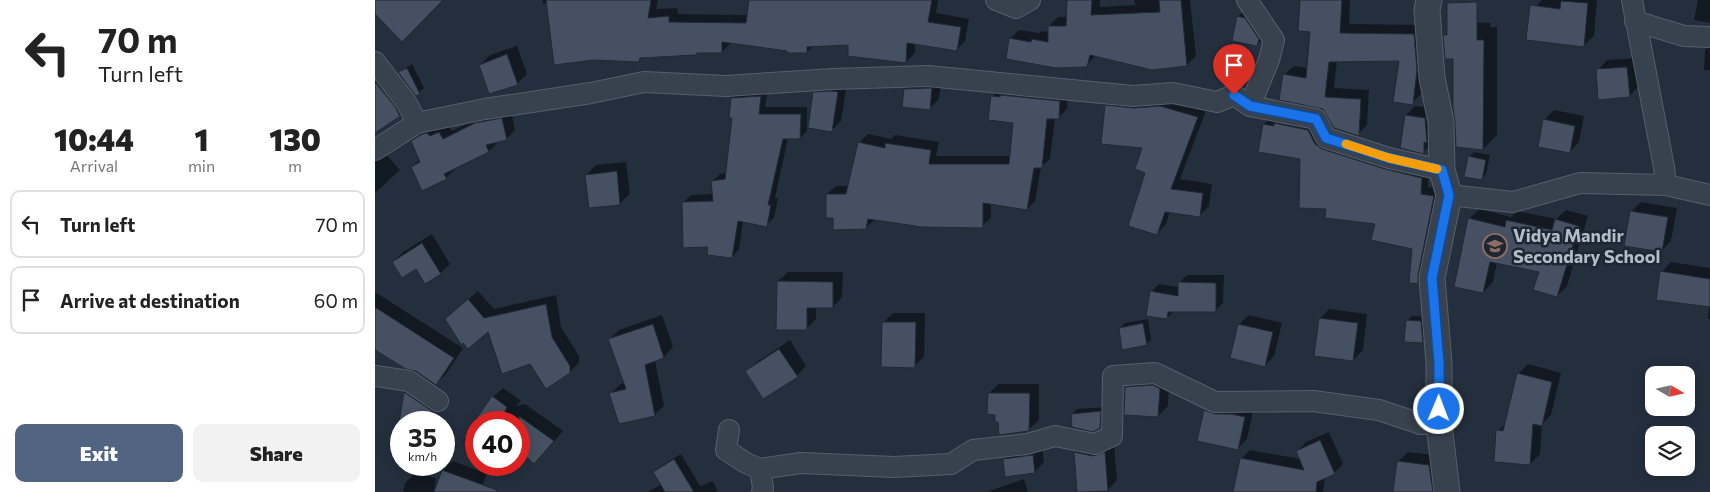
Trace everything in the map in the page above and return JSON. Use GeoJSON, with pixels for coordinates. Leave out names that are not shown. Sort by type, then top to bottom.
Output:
{"type":"FeatureCollection","features":[{"type":"Feature","properties":{"kind":"street"},"geometry":{"type":"LineString","coordinates":[[996,0],[1016,8],[1030,0]]}},
{"type":"Feature","properties":{"kind":"street"},"geometry":{"type":"LineString","coordinates":[[1247,0],[1274,40],[1269,60],[1250,106]]}},
{"type":"Feature","properties":{"kind":"street"},"geometry":{"type":"LineString","coordinates":[[1429,0],[1427,10],[1432,78],[1441,122],[1442,170],[1449,195],[1432,278],[1439,363],[1439,424],[1447,492]]}},
{"type":"Feature","properties":{"kind":"street"},"geometry":{"type":"LineString","coordinates":[[1632,0],[1666,185]]}},
{"type":"Feature","properties":{"kind":"street"},"geometry":{"type":"LineString","coordinates":[[1635,22],[1683,36],[1710,37]]}},
{"type":"Feature","properties":{"kind":"street"},"geometry":{"type":"LineString","coordinates":[[375,62],[406,102],[417,123]]}},
{"type":"Feature","properties":{"kind":"street"},"geometry":{"type":"LineString","coordinates":[[375,150],[417,123],[485,109],[591,93],[644,82],[725,86],[833,78],[928,76],[1133,96],[1173,93],[1217,102],[1234,95],[1250,106],[1316,119],[1326,138],[1389,158],[1442,170]]}},
{"type":"Feature","properties":{"kind":"street"},"geometry":{"type":"LineString","coordinates":[[1449,195],[1513,202],[1580,183],[1666,185],[1710,195]]}},
{"type":"Feature","properties":{"kind":"street"},"geometry":{"type":"LineString","coordinates":[[729,430],[726,450],[746,463],[760,469],[801,463],[894,467],[951,464],[973,450],[1027,444],[1055,436],[1095,444],[1113,436],[1113,376],[1155,372],[1215,402],[1313,401],[1379,410],[1421,424],[1439,424]]}},
{"type":"Feature","properties":{"kind":"street"},"geometry":{"type":"LineString","coordinates":[[375,376],[409,381],[438,401]]}},
{"type":"Feature","properties":{"kind":"street"},"geometry":{"type":"LineString","coordinates":[[760,469],[763,488],[761,492]]}},
{"type":"Feature","properties":{"kind":"building"},"geometry":{"type":"Polygon","coordinates":[[[375,0],[443,0],[402,42],[375,14],[375,0]]]}},
{"type":"Feature","properties":{"kind":"building"},"geometry":{"type":"Polygon","coordinates":[[[546,0],[651,0],[648,18],[669,16],[669,22],[746,23],[749,0],[932,0],[928,22],[961,27],[957,51],[907,43],[906,63],[848,56],[848,45],[807,47],[807,53],[787,53],[787,51],[722,42],[722,53],[697,53],[696,55],[640,58],[639,62],[594,60],[554,65],[546,0]]]}},
{"type":"Feature","properties":{"kind":"building"},"geometry":{"type":"Polygon","coordinates":[[[1067,0],[1092,0],[1091,15],[1160,12],[1159,0],[1181,0],[1187,66],[1152,70],[1090,55],[1087,67],[1056,68],[1006,59],[1009,38],[1031,42],[1032,39],[1048,42],[1048,26],[1066,26],[1067,0]]]}},
{"type":"Feature","properties":{"kind":"building"},"geometry":{"type":"Polygon","coordinates":[[[1300,0],[1342,0],[1340,33],[1414,34],[1417,70],[1413,105],[1393,102],[1399,61],[1329,62],[1325,97],[1361,99],[1359,136],[1334,128],[1323,109],[1279,100],[1283,74],[1306,78],[1310,32],[1298,31],[1300,0]]]}},
{"type":"Feature","properties":{"kind":"building"},"geometry":{"type":"Polygon","coordinates":[[[1561,1],[1588,3],[1584,47],[1526,40],[1530,5],[1560,9],[1561,1]]]}},
{"type":"Feature","properties":{"kind":"building"},"geometry":{"type":"Polygon","coordinates":[[[1477,2],[1477,40],[1484,40],[1483,150],[1456,147],[1453,108],[1453,59],[1445,59],[1443,35],[1447,35],[1447,3],[1477,2]]]}},
{"type":"Feature","properties":{"kind":"building"},"geometry":{"type":"Polygon","coordinates":[[[1237,16],[1245,18],[1259,39],[1257,46],[1232,41],[1237,16]]]}},
{"type":"Feature","properties":{"kind":"building"},"geometry":{"type":"Polygon","coordinates":[[[507,54],[518,85],[489,94],[479,65],[507,54]]]}},
{"type":"Feature","properties":{"kind":"building"},"geometry":{"type":"Polygon","coordinates":[[[1627,67],[1630,97],[1598,100],[1596,69],[1627,67]]]}},
{"type":"Feature","properties":{"kind":"building"},"geometry":{"type":"Polygon","coordinates":[[[407,68],[420,94],[416,96],[398,72],[407,68]]]}},
{"type":"Feature","properties":{"kind":"building"},"geometry":{"type":"Polygon","coordinates":[[[375,84],[396,108],[401,119],[399,117],[375,133],[375,84]]]}},
{"type":"Feature","properties":{"kind":"building"},"geometry":{"type":"Polygon","coordinates":[[[932,88],[930,110],[902,107],[904,89],[932,88]]]}},
{"type":"Feature","properties":{"kind":"building"},"geometry":{"type":"Polygon","coordinates":[[[813,92],[838,92],[832,132],[808,128],[813,92]]]}},
{"type":"Feature","properties":{"kind":"building"},"geometry":{"type":"Polygon","coordinates":[[[1000,95],[1060,101],[1059,119],[1047,119],[1042,168],[1034,168],[1027,210],[983,203],[983,228],[922,227],[868,219],[866,229],[833,230],[833,218],[826,218],[826,194],[846,194],[858,142],[885,148],[885,143],[931,150],[929,164],[1009,164],[1013,123],[988,120],[991,96],[1000,97],[1000,95]]]}},
{"type":"Feature","properties":{"kind":"building"},"geometry":{"type":"Polygon","coordinates":[[[761,96],[759,114],[801,114],[800,139],[783,139],[768,205],[771,205],[767,227],[738,221],[732,258],[707,255],[708,247],[683,248],[682,202],[713,201],[711,181],[725,179],[732,118],[729,118],[731,98],[761,96]]]}},
{"type":"Feature","properties":{"kind":"building"},"geometry":{"type":"Polygon","coordinates":[[[1105,105],[1134,108],[1160,106],[1198,117],[1171,189],[1203,193],[1200,217],[1165,212],[1157,235],[1128,226],[1145,173],[1135,169],[1142,148],[1101,144],[1105,105]]]}},
{"type":"Feature","properties":{"kind":"building"},"geometry":{"type":"Polygon","coordinates":[[[1405,115],[1425,118],[1427,143],[1424,142],[1424,154],[1400,148],[1405,115]]]}},
{"type":"Feature","properties":{"kind":"building"},"geometry":{"type":"Polygon","coordinates":[[[502,118],[507,140],[486,145],[489,152],[444,174],[447,179],[422,191],[411,167],[420,162],[411,141],[422,134],[427,133],[430,136],[439,132],[443,139],[475,123],[502,118]]]}},
{"type":"Feature","properties":{"kind":"building"},"geometry":{"type":"Polygon","coordinates":[[[1543,119],[1575,126],[1570,153],[1538,147],[1543,119]]]}},
{"type":"Feature","properties":{"kind":"building"},"geometry":{"type":"Polygon","coordinates":[[[1274,123],[1308,130],[1315,144],[1322,149],[1385,169],[1422,178],[1421,194],[1434,196],[1418,275],[1418,284],[1409,283],[1412,249],[1371,240],[1375,224],[1325,218],[1326,209],[1299,208],[1300,159],[1258,152],[1263,124],[1274,126],[1274,123]]]}},
{"type":"Feature","properties":{"kind":"building"},"geometry":{"type":"Polygon","coordinates":[[[1468,156],[1486,160],[1482,180],[1464,177],[1468,156]]]}},
{"type":"Feature","properties":{"kind":"building"},"geometry":{"type":"Polygon","coordinates":[[[617,171],[620,205],[589,208],[585,175],[617,171]]]}},
{"type":"Feature","properties":{"kind":"building"},"geometry":{"type":"Polygon","coordinates":[[[1630,211],[1668,217],[1662,252],[1624,246],[1630,211]]]}},
{"type":"Feature","properties":{"kind":"building"},"geometry":{"type":"Polygon","coordinates":[[[1468,218],[1505,227],[1506,220],[1552,230],[1555,219],[1579,226],[1557,297],[1533,290],[1539,272],[1490,262],[1483,293],[1454,287],[1468,218]]]}},
{"type":"Feature","properties":{"kind":"building"},"geometry":{"type":"Polygon","coordinates":[[[422,243],[441,274],[425,284],[416,269],[402,278],[392,262],[422,243]]]}},
{"type":"Feature","properties":{"kind":"building"},"geometry":{"type":"Polygon","coordinates":[[[1660,271],[1710,279],[1710,307],[1656,300],[1660,271]]]}},
{"type":"Feature","properties":{"kind":"building"},"geometry":{"type":"Polygon","coordinates":[[[777,281],[833,282],[833,308],[807,308],[807,330],[776,330],[777,281]]]}},
{"type":"Feature","properties":{"kind":"building"},"geometry":{"type":"Polygon","coordinates":[[[1178,282],[1216,283],[1216,312],[1168,312],[1167,319],[1146,316],[1150,291],[1178,296],[1178,282]]]}},
{"type":"Feature","properties":{"kind":"building"},"geometry":{"type":"Polygon","coordinates":[[[468,299],[484,318],[546,304],[552,337],[570,366],[570,373],[546,389],[530,364],[502,374],[488,332],[468,349],[463,343],[462,346],[445,319],[468,299]]]}},
{"type":"Feature","properties":{"kind":"building"},"geometry":{"type":"Polygon","coordinates":[[[375,307],[454,358],[436,385],[416,371],[406,369],[375,350],[375,307]]]}},
{"type":"Feature","properties":{"kind":"building"},"geometry":{"type":"Polygon","coordinates":[[[1319,318],[1358,323],[1353,361],[1314,356],[1319,318]]]}},
{"type":"Feature","properties":{"kind":"building"},"geometry":{"type":"Polygon","coordinates":[[[1406,320],[1421,321],[1423,343],[1404,342],[1406,320]]]}},
{"type":"Feature","properties":{"kind":"building"},"geometry":{"type":"Polygon","coordinates":[[[882,322],[916,322],[915,368],[881,367],[882,322]]]}},
{"type":"Feature","properties":{"kind":"building"},"geometry":{"type":"Polygon","coordinates":[[[1143,323],[1147,345],[1122,350],[1119,328],[1143,323]]]}},
{"type":"Feature","properties":{"kind":"building"},"geometry":{"type":"Polygon","coordinates":[[[653,324],[664,358],[645,365],[655,416],[619,424],[609,393],[626,389],[608,339],[653,324]]]}},
{"type":"Feature","properties":{"kind":"building"},"geometry":{"type":"Polygon","coordinates":[[[1238,324],[1273,332],[1265,367],[1230,358],[1238,324]]]}},
{"type":"Feature","properties":{"kind":"building"},"geometry":{"type":"Polygon","coordinates":[[[779,349],[798,377],[763,399],[745,371],[779,349]]]}},
{"type":"Feature","properties":{"kind":"building"},"geometry":{"type":"Polygon","coordinates":[[[1517,373],[1552,382],[1542,426],[1533,424],[1530,465],[1494,462],[1496,430],[1503,431],[1517,373]]]}},
{"type":"Feature","properties":{"kind":"building"},"geometry":{"type":"Polygon","coordinates":[[[1153,385],[1160,389],[1158,417],[1124,415],[1125,387],[1153,385]]]}},
{"type":"Feature","properties":{"kind":"building"},"geometry":{"type":"Polygon","coordinates":[[[404,392],[432,411],[401,411],[404,392]]]}},
{"type":"Feature","properties":{"kind":"building"},"geometry":{"type":"Polygon","coordinates":[[[988,393],[1030,393],[1029,431],[999,435],[998,422],[995,422],[995,415],[987,414],[988,393]]]}},
{"type":"Feature","properties":{"kind":"building"},"geometry":{"type":"Polygon","coordinates":[[[492,396],[507,407],[505,411],[482,411],[492,396]]]}},
{"type":"Feature","properties":{"kind":"building"},"geometry":{"type":"Polygon","coordinates":[[[1204,410],[1215,414],[1231,414],[1245,417],[1238,450],[1197,441],[1204,410]]]}},
{"type":"Feature","properties":{"kind":"building"},"geometry":{"type":"Polygon","coordinates":[[[1101,411],[1100,428],[1093,432],[1072,427],[1071,414],[1101,411]]]}},
{"type":"Feature","properties":{"kind":"building"},"geometry":{"type":"Polygon","coordinates":[[[530,424],[554,441],[534,464],[530,460],[530,424]]]}},
{"type":"Feature","properties":{"kind":"building"},"geometry":{"type":"Polygon","coordinates":[[[1320,440],[1335,474],[1317,482],[1316,492],[1233,492],[1240,458],[1304,470],[1296,451],[1320,440]]]}},
{"type":"Feature","properties":{"kind":"building"},"geometry":{"type":"Polygon","coordinates":[[[1074,452],[1093,456],[1105,452],[1108,491],[1077,492],[1074,452]]]}},
{"type":"Feature","properties":{"kind":"building"},"geometry":{"type":"Polygon","coordinates":[[[1033,455],[1035,473],[1005,477],[1003,459],[1033,455]]]}},
{"type":"Feature","properties":{"kind":"building"},"geometry":{"type":"Polygon","coordinates":[[[674,459],[694,492],[665,492],[653,472],[674,459]]]}},
{"type":"Feature","properties":{"kind":"building"},"geometry":{"type":"Polygon","coordinates":[[[1397,461],[1429,465],[1433,492],[1393,492],[1397,461]]]}},
{"type":"Feature","properties":{"kind":"building"},"geometry":{"type":"Polygon","coordinates":[[[455,475],[497,490],[496,492],[434,492],[440,476],[455,475]]]}},
{"type":"Feature","properties":{"kind":"slow traffic"},"geometry":{"type":"LineString","coordinates":[[1346,144],[1389,158],[1437,169]]}},
{"type":"Feature","properties":{"kind":"place","name":"Vidya Mandir Secondary School"},"geometry":{"type":"Point","coordinates":[1495,246]}},
{"type":"Feature","properties":{"kind":"route"},"geometry":{"type":"LineString","coordinates":[[1234,95],[1250,106],[1316,119],[1326,138],[1389,158],[1442,170],[1449,195],[1432,278],[1439,363],[1439,409]]}}]}
